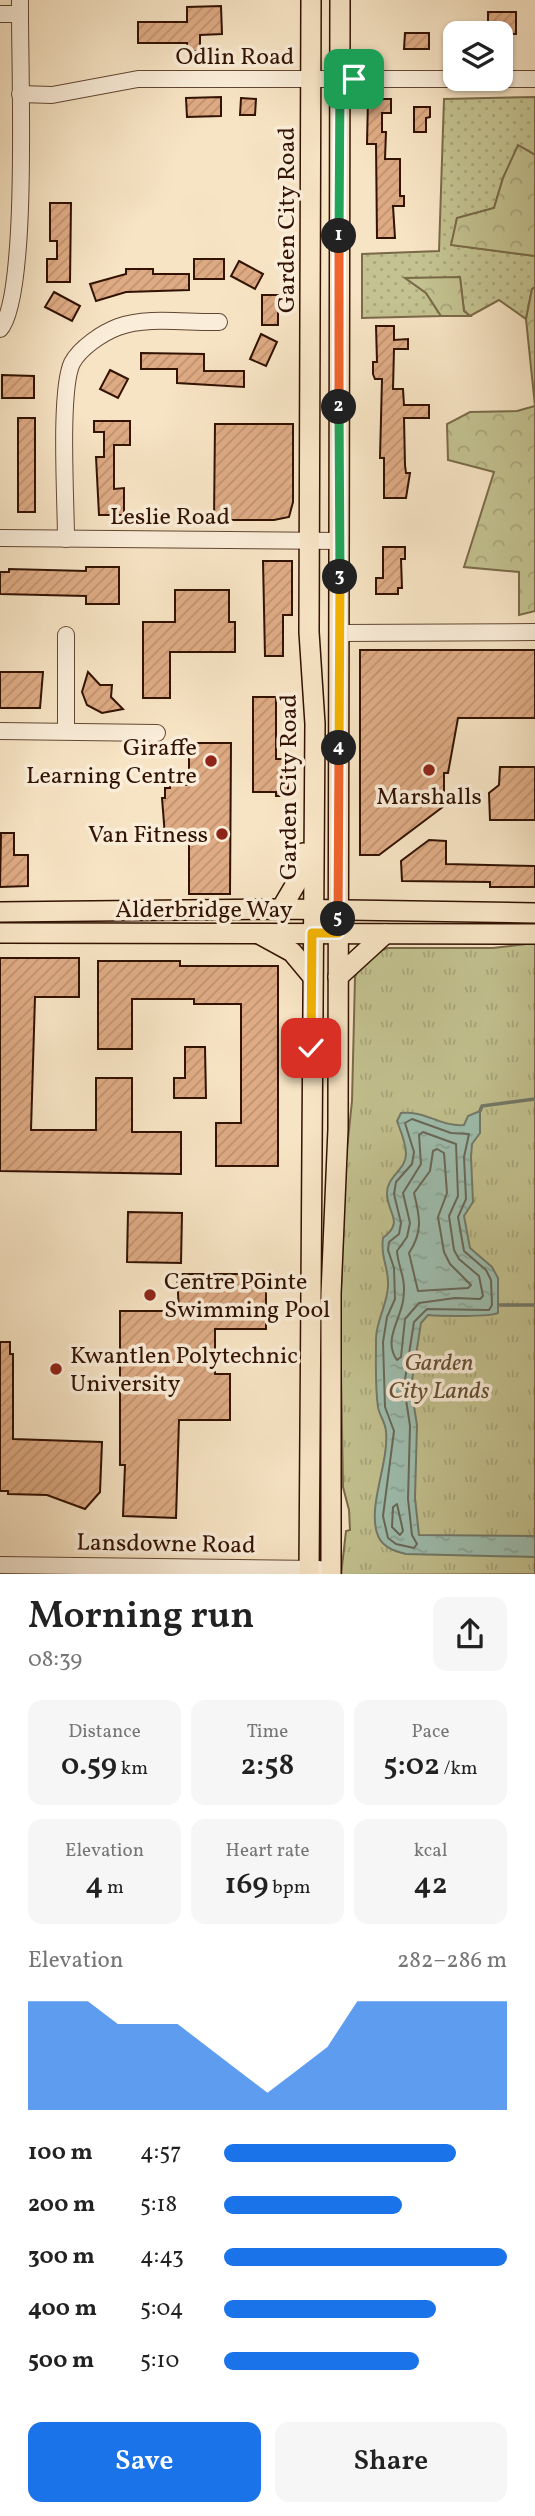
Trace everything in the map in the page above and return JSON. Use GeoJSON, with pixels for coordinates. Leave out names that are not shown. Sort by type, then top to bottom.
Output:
{"type":"FeatureCollection","features":[{"type":"Feature","properties":{"kind":"main road","name":"Garden City Road"},"geometry":{"type":"LineString","coordinates":[[309,1571],[315,724],[310,659],[309,541],[311,0]]}},
{"type":"Feature","properties":{"kind":"main road","name":"Garden City Road"},"geometry":{"type":"LineString","coordinates":[[330,1574],[331,1294],[338,1129],[340,0]]}},
{"type":"Feature","properties":{"kind":"main road"},"geometry":{"type":"LineString","coordinates":[[281,909],[301,875],[303,720],[310,659]]}},
{"type":"Feature","properties":{"kind":"main road","name":"Alderbridge Way"},"geometry":{"type":"LineString","coordinates":[[0,912],[281,909],[535,913]]}},
{"type":"Feature","properties":{"kind":"main road"},"geometry":{"type":"LineString","coordinates":[[255,932],[292,953],[312,976]]}},
{"type":"Feature","properties":{"kind":"main road","name":"Alderbridge Way"},"geometry":{"type":"LineString","coordinates":[[0,933],[535,934]]}},
{"type":"Feature","properties":{"kind":"main road"},"geometry":{"type":"LineString","coordinates":[[338,977],[385,934]]}},
{"type":"Feature","properties":{"kind":"street"},"geometry":{"type":"LineString","coordinates":[[0,14],[20,7],[16,281],[7,322],[0,329]]}},
{"type":"Feature","properties":{"kind":"street","name":"Odlin Road"},"geometry":{"type":"LineString","coordinates":[[20,94],[52,95],[138,79],[535,79]]}},
{"type":"Feature","properties":{"kind":"street"},"geometry":{"type":"LineString","coordinates":[[66,539],[66,389],[74,360],[87,346],[118,327],[145,323],[219,322]]}},
{"type":"Feature","properties":{"kind":"street","name":"Leslie Road"},"geometry":{"type":"LineString","coordinates":[[0,538],[340,541]]}},
{"type":"Feature","properties":{"kind":"street"},"geometry":{"type":"LineString","coordinates":[[340,633],[535,632]]}},
{"type":"Feature","properties":{"kind":"street"},"geometry":{"type":"LineString","coordinates":[[66,635],[66,732]]}},
{"type":"Feature","properties":{"kind":"street"},"geometry":{"type":"LineString","coordinates":[[0,731],[157,733]]}},
{"type":"Feature","properties":{"kind":"street","name":"Lansdowne Road"},"geometry":{"type":"LineString","coordinates":[[0,1565],[309,1571],[330,1574]]}},
{"type":"Feature","properties":{"kind":"green space"},"geometry":{"type":"Polygon","coordinates":[[[535,97],[535,155],[519,146],[503,178],[494,208],[457,218],[452,245],[535,256],[535,287],[532,289],[526,319],[499,300],[470,316],[464,311],[460,278],[407,279],[426,293],[441,316],[362,318],[362,254],[439,251],[444,99],[535,97]]]}},
{"type":"Feature","properties":{"kind":"green space"},"geometry":{"type":"Polygon","coordinates":[[[518,145],[535,155],[535,256],[451,245],[457,218],[494,208],[503,178],[518,145]]]}},
{"type":"Feature","properties":{"kind":"green space"},"geometry":{"type":"Polygon","coordinates":[[[460,277],[464,311],[470,316],[441,316],[426,293],[405,278],[460,277]]]}},
{"type":"Feature","properties":{"kind":"green space"},"geometry":{"type":"Polygon","coordinates":[[[535,287],[535,406],[526,319],[532,289],[535,287]]]}},
{"type":"Feature","properties":{"kind":"green space"},"geometry":{"type":"Polygon","coordinates":[[[535,406],[535,611],[519,615],[519,572],[464,567],[494,472],[448,460],[447,424],[470,412],[517,411],[535,406]]]}},
{"type":"Feature","properties":{"kind":"green space","name":"Garden City Lands"},"geometry":{"type":"Polygon","coordinates":[[[535,943],[535,1574],[341,1574],[346,1531],[350,1530],[349,1510],[343,1487],[340,1316],[345,1168],[352,1101],[355,977],[368,959],[388,948],[493,948],[535,943]]]}},
{"type":"Feature","properties":{"kind":"water"},"geometry":{"type":"Polygon","coordinates":[[[480,1111],[480,1133],[472,1144],[471,1157],[473,1202],[464,1216],[470,1248],[492,1267],[498,1278],[498,1313],[476,1316],[428,1315],[421,1323],[411,1387],[417,1425],[415,1498],[419,1535],[535,1536],[535,1557],[406,1554],[393,1550],[382,1542],[375,1522],[386,1444],[386,1429],[378,1407],[376,1391],[376,1334],[388,1285],[382,1245],[383,1238],[394,1222],[388,1200],[388,1187],[403,1164],[406,1154],[397,1121],[401,1113],[409,1113],[448,1124],[464,1125],[468,1116],[480,1111]]]}},
{"type":"Feature","properties":{"kind":"building"},"geometry":{"type":"Polygon","coordinates":[[[221,6],[222,34],[200,35],[200,51],[187,51],[187,43],[138,43],[138,22],[187,22],[187,7],[221,6]]]}},
{"type":"Feature","properties":{"kind":"building"},"geometry":{"type":"Polygon","coordinates":[[[488,12],[516,12],[516,34],[513,34],[513,21],[488,21],[488,12]]]}},
{"type":"Feature","properties":{"kind":"building"},"geometry":{"type":"Polygon","coordinates":[[[405,33],[429,33],[429,49],[404,49],[405,33]]]}},
{"type":"Feature","properties":{"kind":"building"},"geometry":{"type":"Polygon","coordinates":[[[221,97],[221,116],[187,117],[186,98],[221,97]]]}},
{"type":"Feature","properties":{"kind":"building"},"geometry":{"type":"Polygon","coordinates":[[[241,98],[256,99],[255,115],[240,115],[241,98]]]}},
{"type":"Feature","properties":{"kind":"building"},"geometry":{"type":"Polygon","coordinates":[[[368,99],[391,99],[391,113],[382,113],[382,132],[386,132],[385,159],[400,159],[400,196],[404,196],[404,206],[393,206],[395,238],[377,238],[376,144],[367,144],[368,99]]]}},
{"type":"Feature","properties":{"kind":"building"},"geometry":{"type":"Polygon","coordinates":[[[414,107],[430,107],[430,117],[426,118],[426,132],[414,132],[414,107]]]}},
{"type":"Feature","properties":{"kind":"building"},"geometry":{"type":"Polygon","coordinates":[[[50,203],[71,203],[70,282],[47,282],[47,259],[57,259],[57,241],[50,241],[50,203]]]}},
{"type":"Feature","properties":{"kind":"building"},"geometry":{"type":"Polygon","coordinates":[[[194,259],[224,259],[224,279],[194,279],[194,259]]]}},
{"type":"Feature","properties":{"kind":"building"},"geometry":{"type":"Polygon","coordinates":[[[239,261],[263,274],[255,289],[231,276],[239,261]]]}},
{"type":"Feature","properties":{"kind":"building"},"geometry":{"type":"Polygon","coordinates":[[[126,269],[153,269],[153,274],[189,274],[189,290],[126,292],[96,301],[90,284],[126,274],[126,269]]]}},
{"type":"Feature","properties":{"kind":"building"},"geometry":{"type":"Polygon","coordinates":[[[54,292],[80,306],[72,321],[45,307],[54,292]]]}},
{"type":"Feature","properties":{"kind":"building"},"geometry":{"type":"Polygon","coordinates":[[[262,295],[278,295],[278,325],[262,325],[262,295]]]}},
{"type":"Feature","properties":{"kind":"building"},"geometry":{"type":"Polygon","coordinates":[[[376,326],[394,326],[394,340],[408,339],[408,349],[394,349],[393,389],[403,389],[404,405],[429,405],[429,418],[404,418],[405,465],[406,473],[410,473],[406,498],[384,498],[384,458],[380,458],[382,379],[375,379],[373,374],[373,362],[377,362],[376,326]]]}},
{"type":"Feature","properties":{"kind":"building"},"geometry":{"type":"Polygon","coordinates":[[[261,334],[277,342],[266,366],[250,359],[261,334]]]}},
{"type":"Feature","properties":{"kind":"building"},"geometry":{"type":"Polygon","coordinates":[[[141,353],[204,354],[204,371],[244,371],[244,387],[177,383],[177,369],[141,369],[141,353]]]}},
{"type":"Feature","properties":{"kind":"building"},"geometry":{"type":"Polygon","coordinates":[[[110,370],[128,379],[118,398],[100,389],[110,370]]]}},
{"type":"Feature","properties":{"kind":"building"},"geometry":{"type":"Polygon","coordinates":[[[2,375],[34,376],[34,398],[2,398],[2,375]]]}},
{"type":"Feature","properties":{"kind":"building"},"geometry":{"type":"Polygon","coordinates":[[[18,418],[35,418],[35,512],[18,512],[18,418]]]}},
{"type":"Feature","properties":{"kind":"building"},"geometry":{"type":"Polygon","coordinates":[[[94,421],[130,421],[130,445],[114,445],[114,489],[124,488],[124,515],[99,515],[96,457],[104,457],[104,432],[94,432],[94,421]]]}},
{"type":"Feature","properties":{"kind":"building"},"geometry":{"type":"Polygon","coordinates":[[[215,424],[293,424],[293,502],[289,517],[274,520],[214,520],[215,424]]]}},
{"type":"Feature","properties":{"kind":"building"},"geometry":{"type":"Polygon","coordinates":[[[383,547],[405,547],[405,559],[401,559],[402,588],[398,588],[398,594],[376,594],[376,578],[383,578],[383,547]]]}},
{"type":"Feature","properties":{"kind":"building"},"geometry":{"type":"Polygon","coordinates":[[[263,561],[292,561],[292,615],[283,615],[283,656],[265,656],[263,561]]]}},
{"type":"Feature","properties":{"kind":"building"},"geometry":{"type":"Polygon","coordinates":[[[86,567],[119,567],[119,604],[86,604],[86,596],[0,594],[0,572],[9,572],[9,569],[86,571],[86,567]]]}},
{"type":"Feature","properties":{"kind":"building"},"geometry":{"type":"Polygon","coordinates":[[[175,590],[229,590],[229,622],[235,622],[235,652],[170,652],[170,698],[143,698],[143,622],[175,622],[175,590]]]}},
{"type":"Feature","properties":{"kind":"building"},"geometry":{"type":"Polygon","coordinates":[[[360,650],[535,650],[535,718],[458,718],[448,773],[444,773],[444,806],[379,855],[360,855],[360,650]]]}},
{"type":"Feature","properties":{"kind":"building"},"geometry":{"type":"Polygon","coordinates":[[[0,672],[43,672],[40,708],[0,708],[0,672]]]}},
{"type":"Feature","properties":{"kind":"building"},"geometry":{"type":"Polygon","coordinates":[[[88,672],[100,685],[112,685],[111,697],[123,709],[102,713],[87,705],[82,692],[88,672]]]}},
{"type":"Feature","properties":{"kind":"building"},"geometry":{"type":"Polygon","coordinates":[[[253,697],[276,697],[276,759],[288,759],[288,796],[276,796],[276,792],[253,792],[253,697]]]}},
{"type":"Feature","properties":{"kind":"building"},"geometry":{"type":"Polygon","coordinates":[[[189,743],[231,743],[230,894],[189,894],[189,836],[165,836],[162,798],[165,798],[165,788],[170,788],[170,785],[189,785],[189,743]]]}},
{"type":"Feature","properties":{"kind":"building"},"geometry":{"type":"Polygon","coordinates":[[[500,767],[535,767],[535,820],[490,820],[489,793],[499,785],[500,767]]]}},
{"type":"Feature","properties":{"kind":"building"},"geometry":{"type":"Polygon","coordinates":[[[1,833],[14,833],[14,855],[28,855],[28,886],[0,887],[1,833]]]}},
{"type":"Feature","properties":{"kind":"building"},"geometry":{"type":"Polygon","coordinates":[[[429,840],[446,841],[446,864],[535,866],[535,887],[490,887],[490,882],[402,881],[401,861],[429,840]]]}},
{"type":"Feature","properties":{"kind":"building"},"geometry":{"type":"Polygon","coordinates":[[[0,958],[79,958],[79,997],[35,997],[31,1130],[96,1130],[96,1078],[132,1078],[132,1132],[181,1132],[181,1174],[0,1171],[0,958]]]}},
{"type":"Feature","properties":{"kind":"building"},"geometry":{"type":"Polygon","coordinates":[[[98,961],[180,961],[180,966],[278,966],[278,1166],[216,1166],[216,1123],[241,1123],[241,1004],[194,1004],[194,999],[132,999],[132,1049],[98,1049],[98,961]]]}},
{"type":"Feature","properties":{"kind":"building"},"geometry":{"type":"Polygon","coordinates":[[[185,1047],[205,1047],[206,1098],[174,1098],[174,1078],[185,1078],[185,1047]]]}},
{"type":"Feature","properties":{"kind":"building"},"geometry":{"type":"Polygon","coordinates":[[[128,1212],[182,1213],[181,1263],[127,1262],[128,1212]]]}},
{"type":"Feature","properties":{"kind":"building"},"geometry":{"type":"Polygon","coordinates":[[[177,1274],[266,1274],[266,1329],[215,1329],[215,1374],[230,1374],[230,1420],[179,1420],[176,1518],[123,1516],[125,1465],[120,1465],[120,1311],[179,1311],[177,1274]]]}},
{"type":"Feature","properties":{"kind":"building"},"geometry":{"type":"Polygon","coordinates":[[[0,1342],[10,1342],[10,1354],[13,1354],[13,1439],[102,1442],[100,1492],[85,1509],[47,1495],[8,1494],[8,1491],[0,1491],[0,1342]]]}},
{"type":"Feature","properties":{"kind":"waterway"},"geometry":{"type":"LineString","coordinates":[[480,1111],[482,1106],[535,1099]]}},
{"type":"Feature","properties":{"kind":"waterway"},"geometry":{"type":"LineString","coordinates":[[500,1305],[535,1305]]}},
{"type":"Feature","properties":{"kind":"place","name":"Giraffe Learning Centre"},"geometry":{"type":"Point","coordinates":[211,761]}},
{"type":"Feature","properties":{"kind":"place","name":"Marshalls"},"geometry":{"type":"Point","coordinates":[429,770]}},
{"type":"Feature","properties":{"kind":"place","name":"Van Fitness"},"geometry":{"type":"Point","coordinates":[222,834]}},
{"type":"Feature","properties":{"kind":"place","name":"Centre Pointe Swimming Pool"},"geometry":{"type":"Point","coordinates":[150,1295]}},
{"type":"Feature","properties":{"kind":"place","name":"Kwantlen Polytechnic University"},"geometry":{"type":"Point","coordinates":[56,1369]}},
{"type":"Feature","properties":{"kind":"route"},"geometry":{"type":"LineString","coordinates":[[311,1048],[312,933],[338,933],[339,95],[340,79],[354,79]]}}]}
